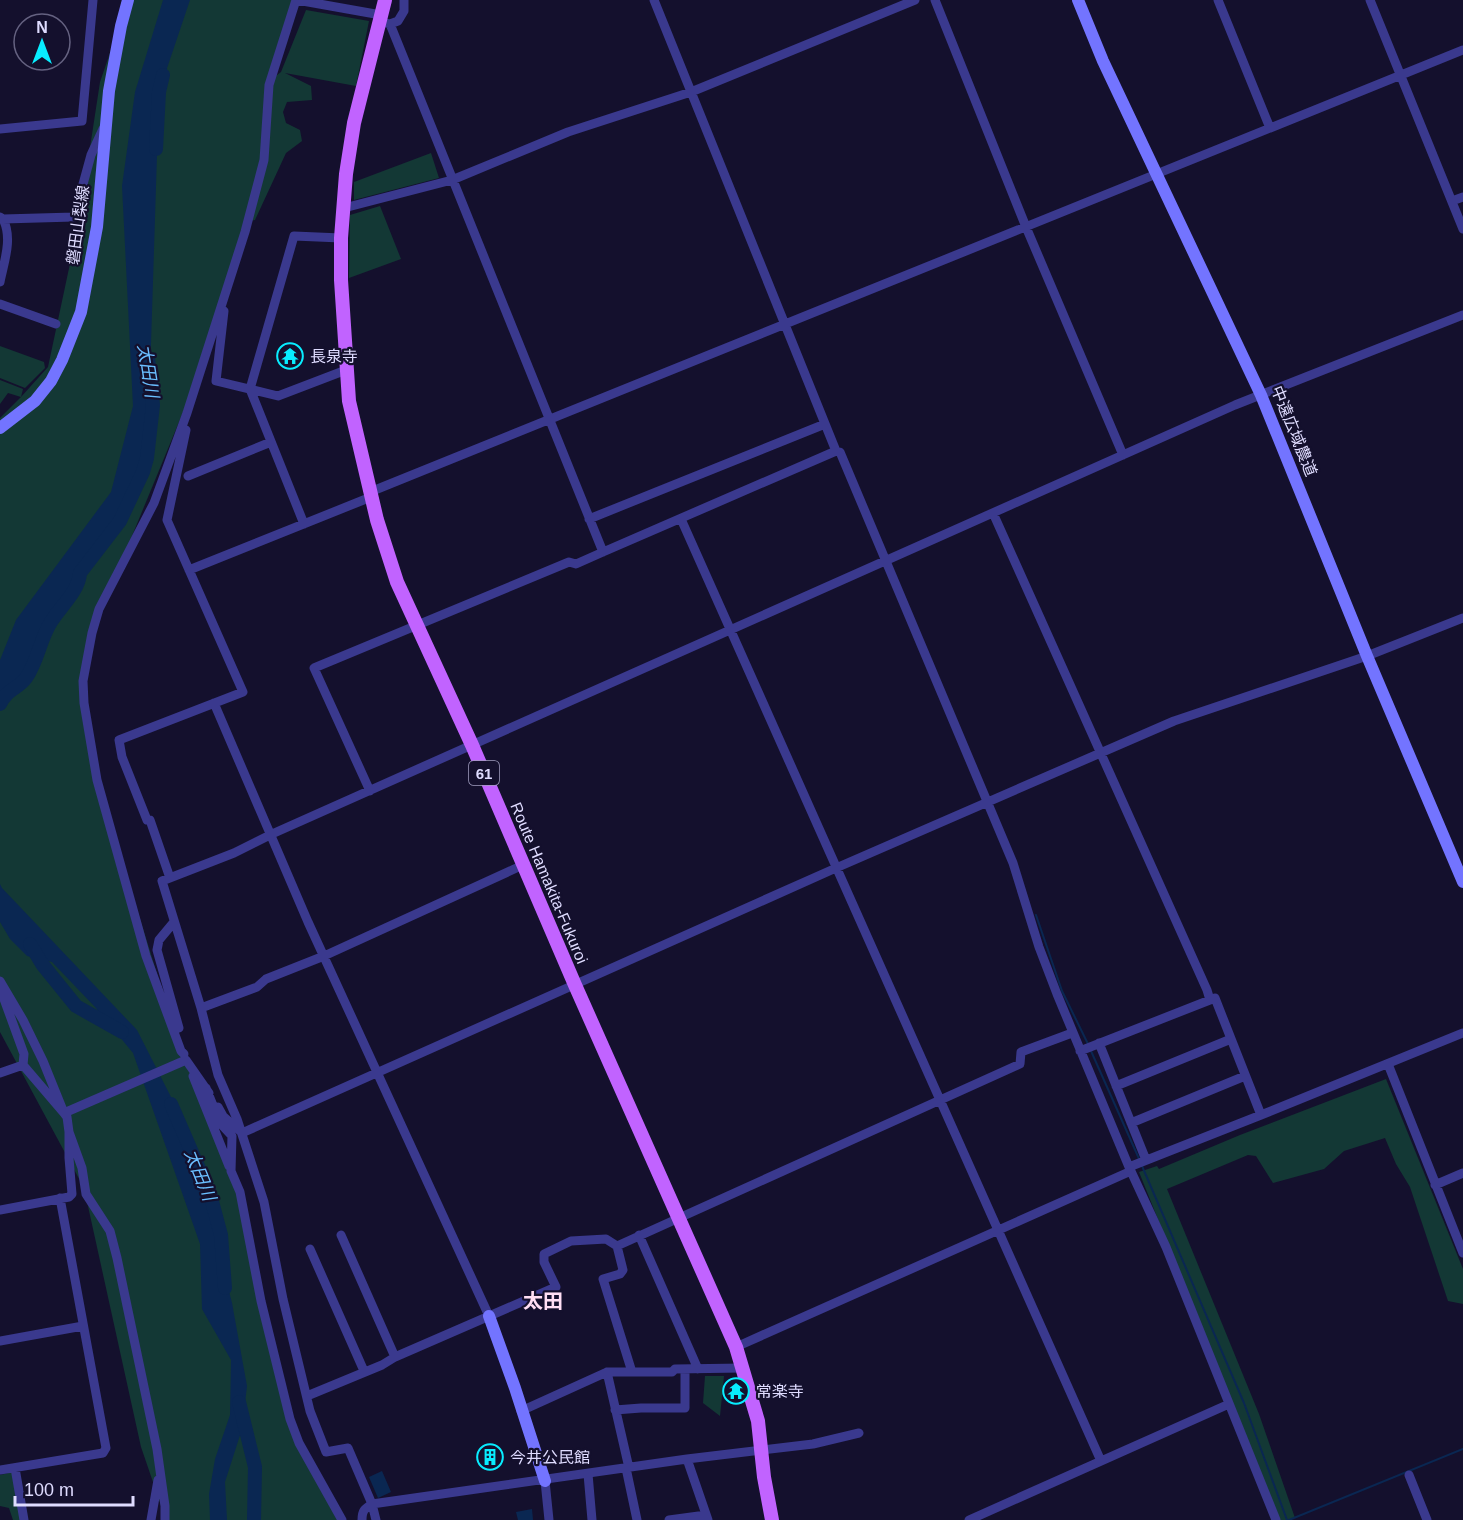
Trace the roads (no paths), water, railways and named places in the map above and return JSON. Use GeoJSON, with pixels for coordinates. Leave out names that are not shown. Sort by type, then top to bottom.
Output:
{"type":"FeatureCollection","features":[{"type":"Feature","properties":{"kind":"main road","name":"Route Hamakita-Fukuroi"},"geometry":{"type":"LineString","coordinates":[[385,0],[384,20],[354,123],[346,174],[341,238],[341,280],[349,401],[371,495],[397,582],[472,745],[575,985],[736,1347],[758,1422],[772,1520]]}},
{"type":"Feature","properties":{"kind":"street"},"geometry":{"type":"LineString","coordinates":[[0,129],[82,121],[93,0]]}},
{"type":"Feature","properties":{"kind":"street","name":"磐田山梨線"},"geometry":{"type":"LineString","coordinates":[[0,428],[35,401],[51,381],[72,339],[81,312],[97,227],[106,118],[121,26],[128,0]]}},
{"type":"Feature","properties":{"kind":"street"},"geometry":{"type":"LineString","coordinates":[[342,1520],[299,1443],[290,1419],[261,1301],[240,1192],[181,1051],[146,956],[97,780],[84,703],[83,681],[99,609],[154,503],[187,413],[226,290],[264,160],[269,85],[296,0],[384,20],[398,21],[404,11],[404,0]]}},
{"type":"Feature","properties":{"kind":"street"},"geometry":{"type":"LineString","coordinates":[[654,0],[836,451],[840,452],[1013,863],[1039,946],[1072,1033],[1166,1247],[1276,1520]]}},
{"type":"Feature","properties":{"kind":"street"},"geometry":{"type":"LineString","coordinates":[[344,208],[452,180],[568,132],[691,92],[915,0]]}},
{"type":"Feature","properties":{"kind":"street"},"geometry":{"type":"LineString","coordinates":[[935,0],[1026,227],[1123,455]]}},
{"type":"Feature","properties":{"kind":"street","name":"中遠広域農道"},"geometry":{"type":"LineString","coordinates":[[1078,0],[1103,61],[1262,395],[1367,656],[1463,882]]}},
{"type":"Feature","properties":{"kind":"street"},"geometry":{"type":"LineString","coordinates":[[1218,0],[1270,128]]}},
{"type":"Feature","properties":{"kind":"street"},"geometry":{"type":"LineString","coordinates":[[1370,0],[1463,229]]}},
{"type":"Feature","properties":{"kind":"street"},"geometry":{"type":"LineString","coordinates":[[384,20],[452,180],[603,552]]}},
{"type":"Feature","properties":{"kind":"street"},"geometry":{"type":"LineString","coordinates":[[189,570],[304,524],[549,419],[1463,50]]}},
{"type":"Feature","properties":{"kind":"street"},"geometry":{"type":"LineString","coordinates":[[2,218],[74,217],[91,155],[106,118]]}},
{"type":"Feature","properties":{"kind":"street"},"geometry":{"type":"LineString","coordinates":[[1452,201],[1463,196]]}},
{"type":"Feature","properties":{"kind":"street"},"geometry":{"type":"LineString","coordinates":[[0,282],[8,246],[7,226],[2,218]]}},
{"type":"Feature","properties":{"kind":"street"},"geometry":{"type":"LineString","coordinates":[[304,524],[250,389],[294,236],[341,238]]}},
{"type":"Feature","properties":{"kind":"street"},"geometry":{"type":"LineString","coordinates":[[226,290],[216,381],[278,396],[346,370]]}},
{"type":"Feature","properties":{"kind":"street"},"geometry":{"type":"LineString","coordinates":[[0,304],[56,324]]}},
{"type":"Feature","properties":{"kind":"street"},"geometry":{"type":"LineString","coordinates":[[376,1520],[372,1504],[348,1448],[326,1452],[307,1396],[283,1299],[264,1202],[242,1133],[218,1075],[201,1008],[162,881],[234,853],[272,834],[1123,455],[1262,395],[1463,315]]}},
{"type":"Feature","properties":{"kind":"street"},"geometry":{"type":"LineString","coordinates":[[170,878],[150,820],[147,820],[122,757],[118,740],[243,692],[167,520],[187,423],[187,413]]}},
{"type":"Feature","properties":{"kind":"street"},"geometry":{"type":"LineString","coordinates":[[589,519],[825,424]]}},
{"type":"Feature","properties":{"kind":"street"},"geometry":{"type":"LineString","coordinates":[[188,476],[271,442]]}},
{"type":"Feature","properties":{"kind":"street"},"geometry":{"type":"LineString","coordinates":[[370,791],[314,668],[569,562],[576,564],[836,451]]}},
{"type":"Feature","properties":{"kind":"street"},"geometry":{"type":"LineString","coordinates":[[993,513],[1210,1000]]}},
{"type":"Feature","properties":{"kind":"street"},"geometry":{"type":"LineString","coordinates":[[681,519],[1101,1461]]}},
{"type":"Feature","properties":{"kind":"street"},"geometry":{"type":"LineString","coordinates":[[242,1133],[836,868],[1174,721],[1367,656],[1463,618]]}},
{"type":"Feature","properties":{"kind":"street"},"geometry":{"type":"LineString","coordinates":[[214,703],[308,922],[489,1316],[545,1481],[549,1520]]}},
{"type":"Feature","properties":{"kind":"street"},"geometry":{"type":"LineString","coordinates":[[201,1008],[257,987],[266,979],[324,956],[523,865]]}},
{"type":"Feature","properties":{"kind":"street"},"geometry":{"type":"LineString","coordinates":[[174,922],[159,940],[157,950],[185,1050],[185,1060],[193,1067],[224,1116],[242,1133]]}},
{"type":"Feature","properties":{"kind":"street"},"geometry":{"type":"LineString","coordinates":[[0,981],[38,1051],[65,1111],[68,1120],[73,1190],[69,1197],[0,1210]]}},
{"type":"Feature","properties":{"kind":"street"},"geometry":{"type":"LineString","coordinates":[[0,987],[24,1054],[23,1065],[56,1105],[65,1111]]}},
{"type":"Feature","properties":{"kind":"street"},"geometry":{"type":"LineString","coordinates":[[1080,1051],[1215,998],[1261,1115]]}},
{"type":"Feature","properties":{"kind":"street"},"geometry":{"type":"LineString","coordinates":[[617,1246],[1020,1064],[1021,1052],[1072,1033]]}},
{"type":"Feature","properties":{"kind":"street"},"geometry":{"type":"LineString","coordinates":[[736,1347],[998,1231],[1146,1160],[1463,1033]]}},
{"type":"Feature","properties":{"kind":"street"},"geometry":{"type":"LineString","coordinates":[[1116,1086],[1231,1039]]}},
{"type":"Feature","properties":{"kind":"street"},"geometry":{"type":"LineString","coordinates":[[1099,1043],[1146,1160]]}},
{"type":"Feature","properties":{"kind":"street"},"geometry":{"type":"LineString","coordinates":[[65,1111],[185,1060]]}},
{"type":"Feature","properties":{"kind":"street"},"geometry":{"type":"LineString","coordinates":[[1388,1064],[1463,1253]]}},
{"type":"Feature","properties":{"kind":"street"},"geometry":{"type":"LineString","coordinates":[[0,1073],[23,1065]]}},
{"type":"Feature","properties":{"kind":"street"},"geometry":{"type":"LineString","coordinates":[[1131,1123],[1245,1076]]}},
{"type":"Feature","properties":{"kind":"street"},"geometry":{"type":"LineString","coordinates":[[206,1088],[220,1123],[232,1136],[231,1171]]}},
{"type":"Feature","properties":{"kind":"street"},"geometry":{"type":"LineString","coordinates":[[69,1132],[82,1168],[86,1194],[110,1231],[158,1449],[165,1520]]}},
{"type":"Feature","properties":{"kind":"street"},"geometry":{"type":"LineString","coordinates":[[1435,1185],[1463,1173]]}},
{"type":"Feature","properties":{"kind":"street"},"geometry":{"type":"LineString","coordinates":[[0,1470],[103,1454],[106,1448],[60,1198]]}},
{"type":"Feature","properties":{"kind":"street"},"geometry":{"type":"LineString","coordinates":[[342,1235],[395,1357]]}},
{"type":"Feature","properties":{"kind":"street"},"geometry":{"type":"LineString","coordinates":[[639,1235],[698,1369]]}},
{"type":"Feature","properties":{"kind":"street"},"geometry":{"type":"LineString","coordinates":[[307,1396],[556,1287],[544,1262],[544,1254],[571,1241],[606,1239],[617,1246],[623,1270],[620,1274],[603,1279],[632,1372]]}},
{"type":"Feature","properties":{"kind":"street"},"geometry":{"type":"LineString","coordinates":[[310,1249],[364,1371]]}},
{"type":"Feature","properties":{"kind":"street"},"geometry":{"type":"LineString","coordinates":[[0,1341],[83,1326]]}},
{"type":"Feature","properties":{"kind":"street"},"geometry":{"type":"LineString","coordinates":[[521,1411],[607,1371],[672,1372],[675,1369],[743,1368]]}},
{"type":"Feature","properties":{"kind":"street"},"geometry":{"type":"LineString","coordinates":[[615,1410],[685,1408],[685,1369]]}},
{"type":"Feature","properties":{"kind":"street"},"geometry":{"type":"LineString","coordinates":[[607,1371],[637,1520]]}},
{"type":"Feature","properties":{"kind":"street"},"geometry":{"type":"LineString","coordinates":[[969,1520],[1229,1404]]}},
{"type":"Feature","properties":{"kind":"street"},"geometry":{"type":"LineString","coordinates":[[362,1520],[362,1512],[372,1504],[687,1459],[813,1444],[859,1433]]}},
{"type":"Feature","properties":{"kind":"street"},"geometry":{"type":"LineString","coordinates":[[669,1520],[707,1518],[687,1459]]}},
{"type":"Feature","properties":{"kind":"street"},"geometry":{"type":"LineString","coordinates":[[15,1468],[24,1520]]}},
{"type":"Feature","properties":{"kind":"street"},"geometry":{"type":"LineString","coordinates":[[151,1520],[160,1472]]}},
{"type":"Feature","properties":{"kind":"street"},"geometry":{"type":"LineString","coordinates":[[588,1474],[592,1520]]}},
{"type":"Feature","properties":{"kind":"street"},"geometry":{"type":"LineString","coordinates":[[1409,1475],[1427,1520]]}},
{"type":"Feature","properties":{"kind":"water"},"geometry":{"type":"Polygon","coordinates":[[[163,0],[190,0],[159,92],[150,430],[143,472],[120,521],[80,573],[73,592],[48,628],[28,677],[10,690],[0,706],[0,660],[16,620],[111,492],[133,406],[122,186],[135,92],[163,0]]]}},
{"type":"Feature","properties":{"kind":"water"},"geometry":{"type":"Polygon","coordinates":[[[0,884],[137,1030],[171,1097],[206,1200],[232,1303],[247,1386],[242,1429],[225,1482],[227,1520],[210,1520],[209,1494],[215,1459],[230,1415],[231,1360],[202,1309],[200,1244],[133,1053],[95,1007],[52,962],[27,956],[10,939],[0,922],[0,884]]]}},
{"type":"Feature","properties":{"kind":"water"},"geometry":{"type":"Polygon","coordinates":[[[382,1471],[391,1492],[378,1498],[369,1477],[382,1471]]]}},
{"type":"Feature","properties":{"kind":"water"},"geometry":{"type":"Polygon","coordinates":[[[532,1509],[533,1520],[518,1520],[516,1512],[532,1509]]]}},
{"type":"Feature","properties":{"kind":"waterway","name":"太田川"},"geometry":{"type":"LineString","coordinates":[[156,149],[159,92],[163,75]]}},
{"type":"Feature","properties":{"kind":"waterway","name":"太田川"},"geometry":{"type":"LineString","coordinates":[[0,704],[6,695],[26,678],[47,629],[73,592],[80,573],[120,521],[143,472],[147,458],[153,405],[148,358]]}},
{"type":"Feature","properties":{"kind":"waterway"},"geometry":{"type":"LineString","coordinates":[[1036,915],[1062,991],[1089,1046]]}},
{"type":"Feature","properties":{"kind":"waterway","name":"太田川"},"geometry":{"type":"LineString","coordinates":[[30,944],[42,964],[76,1006],[122,1032]]}},
{"type":"Feature","properties":{"kind":"waterway"},"geometry":{"type":"LineString","coordinates":[[1091,1051],[1140,1161]]}},
{"type":"Feature","properties":{"kind":"waterway","name":"太田川"},"geometry":{"type":"LineString","coordinates":[[171,1104],[210,1194],[221,1235],[225,1288]]}},
{"type":"Feature","properties":{"kind":"waterway"},"geometry":{"type":"LineString","coordinates":[[1142,1166],[1244,1403],[1287,1520]]}},
{"type":"Feature","properties":{"kind":"waterway","name":"太田川"},"geometry":{"type":"LineString","coordinates":[[239,1402],[255,1467],[254,1520]]}},
{"type":"Feature","properties":{"kind":"waterway"},"geometry":{"type":"LineString","coordinates":[[1289,1520],[1463,1449]]}},
{"type":"Feature","properties":{"kind":"place","name":"長泉寺"},"geometry":{"type":"Point","coordinates":[290,356]}},
{"type":"Feature","properties":{"kind":"place","name":"常楽寺"},"geometry":{"type":"Point","coordinates":[736,1391]}},
{"type":"Feature","properties":{"kind":"place","name":"今井公民館"},"geometry":{"type":"Point","coordinates":[490,1457]}},
{"type":"Feature","properties":{"kind":"district","name":"太田"},"geometry":{"type":"Point","coordinates":[543,1301]}}]}
